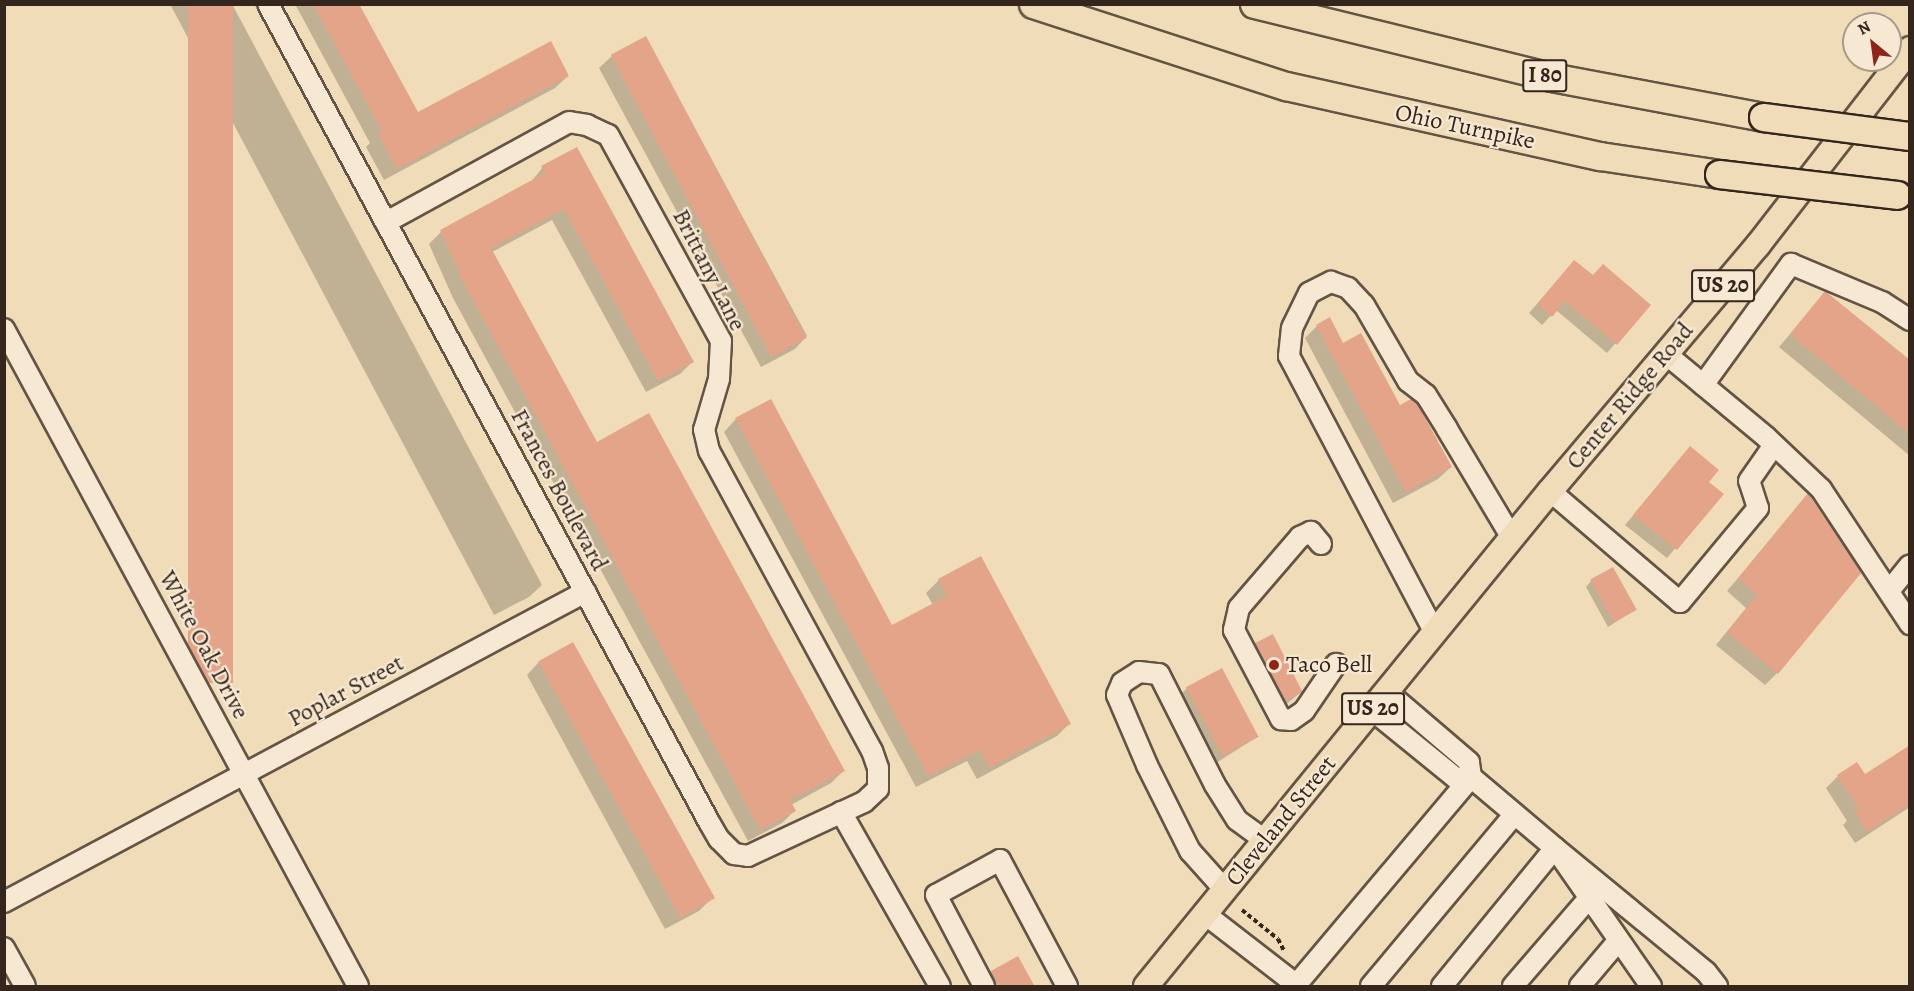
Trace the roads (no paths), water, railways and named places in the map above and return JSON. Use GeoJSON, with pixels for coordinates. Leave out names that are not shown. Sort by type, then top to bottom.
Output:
{"type":"FeatureCollection","features":[{"type":"Feature","properties":{"kind":"highway","name":"Ohio Turnpike"},"geometry":{"type":"LineString","coordinates":[[1033,4],[1286,86],[1372,107],[1600,156],[1719,174],[1903,196]]}},
{"type":"Feature","properties":{"kind":"highway","name":"I 80"},"geometry":{"type":"LineString","coordinates":[[1254,4],[1551,77],[1763,117],[1910,136]]}},
{"type":"Feature","properties":{"kind":"main road","name":"Center Ridge Road"},"geometry":{"type":"LineString","coordinates":[[1530,517],[1758,244],[1910,48]]}},
{"type":"Feature","properties":{"kind":"main road","name":"Cleveland Street"},"geometry":{"type":"LineString","coordinates":[[1146,987],[1530,517]]}},
{"type":"Feature","properties":{"kind":"street","name":"Frances Boulevard"},"geometry":{"type":"LineString","coordinates":[[268,4],[726,849],[734,854],[748,856],[864,802],[878,789]]}},
{"type":"Feature","properties":{"kind":"street","name":"Brittany Lane"},"geometry":{"type":"LineString","coordinates":[[386,222],[569,122],[608,135],[721,341],[719,379],[704,430],[715,467],[872,751],[878,768],[878,789]]}},
{"type":"Feature","properties":{"kind":"street"},"geometry":{"type":"LineString","coordinates":[[1703,385],[1791,264],[1882,302],[1910,320]]}},
{"type":"Feature","properties":{"kind":"street"},"geometry":{"type":"LineString","coordinates":[[1435,633],[1289,356],[1292,327],[1309,293],[1331,282],[1348,288],[1364,305],[1408,381],[1426,395],[1512,538]]}},
{"type":"Feature","properties":{"kind":"street","name":"White Oak Drive"},"geometry":{"type":"LineString","coordinates":[[4,329],[358,987]]}},
{"type":"Feature","properties":{"kind":"street"},"geometry":{"type":"LineString","coordinates":[[1666,354],[1774,445],[1821,489],[1910,624]]}},
{"type":"Feature","properties":{"kind":"street"},"geometry":{"type":"LineString","coordinates":[[1550,491],[1680,602],[1758,508],[1749,482],[1774,445]]}},
{"type":"Feature","properties":{"kind":"street"},"geometry":{"type":"LineString","coordinates":[[1321,544],[1311,532],[1300,537],[1239,608],[1234,630],[1277,716],[1286,721],[1304,711],[1336,664]]}},
{"type":"Feature","properties":{"kind":"street"},"geometry":{"type":"LineString","coordinates":[[1890,591],[1910,565]]}},
{"type":"Feature","properties":{"kind":"street","name":"Poplar Street"},"geometry":{"type":"LineString","coordinates":[[4,902],[585,592]]}},
{"type":"Feature","properties":{"kind":"street"},"geometry":{"type":"LineString","coordinates":[[1225,890],[1190,851],[1147,765],[1117,695],[1122,683],[1139,672],[1159,674],[1209,774],[1237,820],[1266,841]]}},
{"type":"Feature","properties":{"kind":"street"},"geometry":{"type":"LineString","coordinates":[[1379,701],[1456,779],[1471,777],[1706,972],[1717,987]]}},
{"type":"Feature","properties":{"kind":"street"},"geometry":{"type":"LineString","coordinates":[[1205,914],[1297,986],[1471,777]]}},
{"type":"Feature","properties":{"kind":"street"},"geometry":{"type":"LineString","coordinates":[[841,812],[940,987]]}},
{"type":"Feature","properties":{"kind":"street"},"geometry":{"type":"LineString","coordinates":[[1371,987],[1515,814]]}},
{"type":"Feature","properties":{"kind":"street"},"geometry":{"type":"LineString","coordinates":[[1555,848],[1645,984]]}},
{"type":"Feature","properties":{"kind":"street"},"geometry":{"type":"LineString","coordinates":[[1442,987],[1555,848]]}},
{"type":"Feature","properties":{"kind":"street"},"geometry":{"type":"LineString","coordinates":[[984,987],[936,895],[1000,860],[1067,987]]}},
{"type":"Feature","properties":{"kind":"street"},"geometry":{"type":"LineString","coordinates":[[1514,987],[1588,898]]}},
{"type":"Feature","properties":{"kind":"street"},"geometry":{"type":"LineString","coordinates":[[1580,987],[1618,941]]}},
{"type":"Feature","properties":{"kind":"street"},"geometry":{"type":"LineString","coordinates":[[4,948],[25,987]]}},
{"type":"Feature","properties":{"kind":"place","name":"Taco Bell"},"geometry":{"type":"Point","coordinates":[1274,665]}}]}
